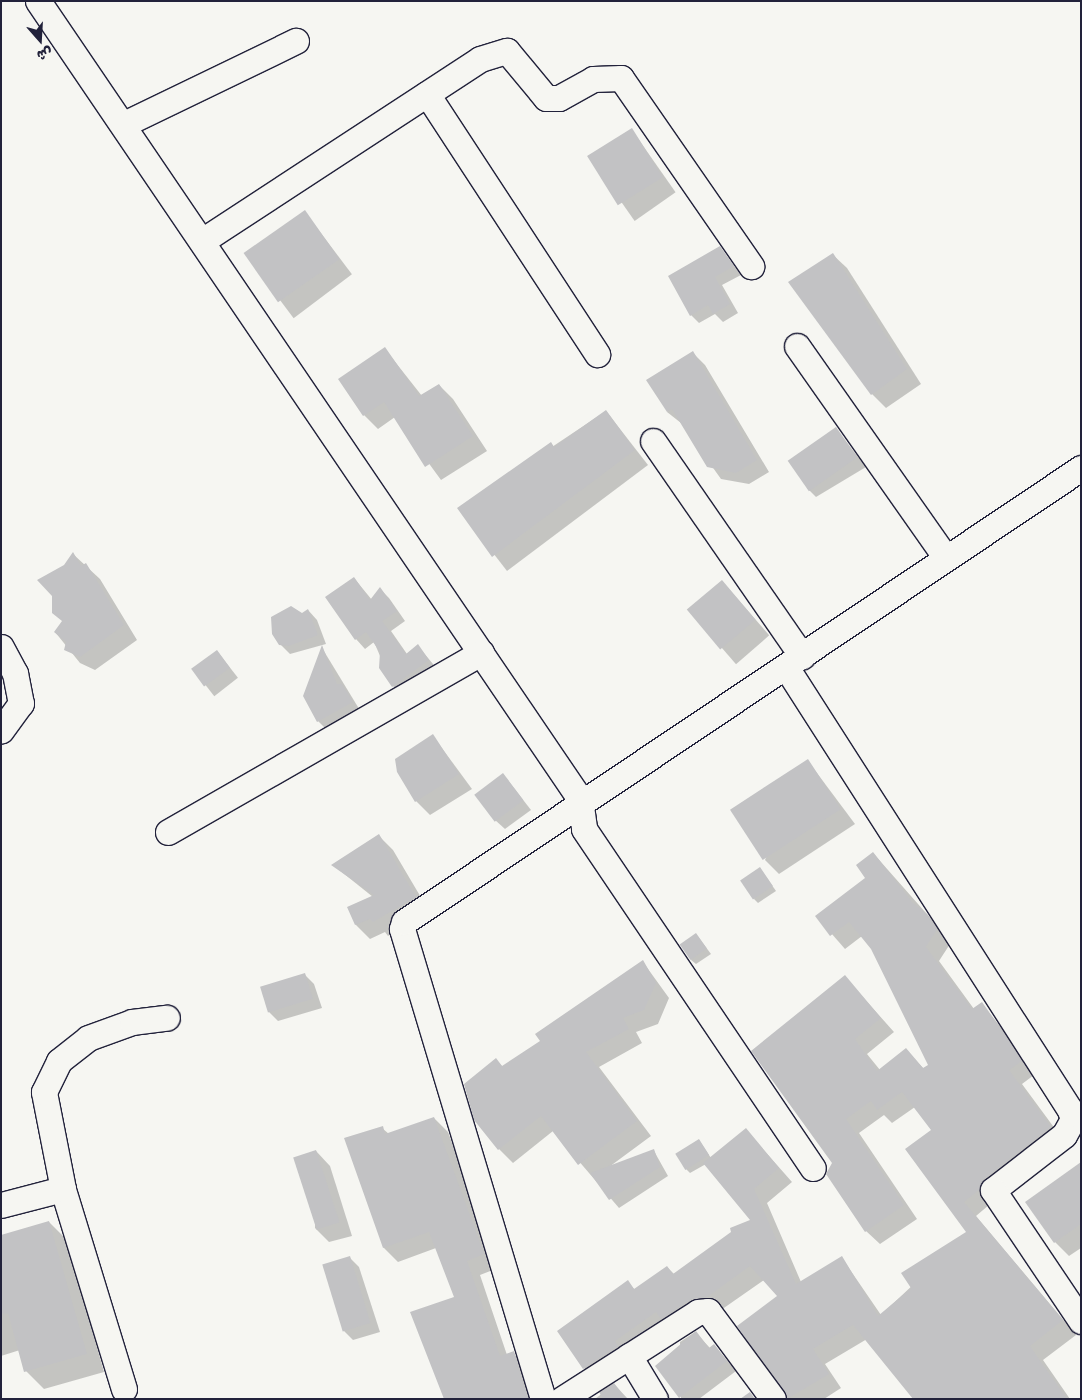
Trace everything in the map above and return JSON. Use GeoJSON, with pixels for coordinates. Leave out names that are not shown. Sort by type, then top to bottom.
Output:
{"type":"FeatureCollection","features":[{"type":"Feature","properties":{"kind":"street"},"geometry":{"type":"LineString","coordinates":[[38,1],[124,124],[580,800],[584,829],[813,1168]]}},
{"type":"Feature","properties":{"kind":"street"},"geometry":{"type":"LineString","coordinates":[[124,124],[296,41]]}},
{"type":"Feature","properties":{"kind":"street"},"geometry":{"type":"LineString","coordinates":[[202,241],[427,94],[495,52],[507,51],[515,58],[546,98],[559,98],[593,79],[621,78],[751,266]]}},
{"type":"Feature","properties":{"kind":"street"},"geometry":{"type":"LineString","coordinates":[[427,94],[597,354]]}},
{"type":"Feature","properties":{"kind":"street"},"geometry":{"type":"LineString","coordinates":[[797,346],[946,558]]}},
{"type":"Feature","properties":{"kind":"street"},"geometry":{"type":"LineString","coordinates":[[653,441],[794,662],[1070,1110],[1073,1119],[1064,1135],[992,1190],[1081,1321]]}},
{"type":"Feature","properties":{"kind":"street"},"geometry":{"type":"LineString","coordinates":[[543,1399],[402,929],[410,915],[580,800],[794,662],[1081,468]]}},
{"type":"Feature","properties":{"kind":"street"},"geometry":{"type":"LineString","coordinates":[[1,647],[15,673],[21,703],[1,731]]}},
{"type":"Feature","properties":{"kind":"street"},"geometry":{"type":"LineString","coordinates":[[168,832],[481,653]]}},
{"type":"Feature","properties":{"kind":"street"},"geometry":{"type":"LineString","coordinates":[[124,1389],[62,1189],[46,1110],[48,1077],[59,1061],[88,1038],[132,1022],[167,1018]]}},
{"type":"Feature","properties":{"kind":"street"},"geometry":{"type":"LineString","coordinates":[[1,1205],[62,1189]]}},
{"type":"Feature","properties":{"kind":"street"},"geometry":{"type":"LineString","coordinates":[[562,1399],[698,1312],[708,1312],[774,1399]]}},
{"type":"Feature","properties":{"kind":"street"},"geometry":{"type":"LineString","coordinates":[[629,1356],[655,1399]]}},
{"type":"Feature","properties":{"kind":"building"},"geometry":{"type":"Polygon","coordinates":[[[632,128],[663,177],[618,205],[587,156],[632,128]]]}},
{"type":"Feature","properties":{"kind":"building"},"geometry":{"type":"Polygon","coordinates":[[[305,210],[339,259],[278,302],[244,253],[305,210]]]}},
{"type":"Feature","properties":{"kind":"building"},"geometry":{"type":"Polygon","coordinates":[[[720,246],[734,266],[715,277],[730,304],[713,314],[708,305],[690,316],[668,276],[720,246]]]}},
{"type":"Feature","properties":{"kind":"building"},"geometry":{"type":"Polygon","coordinates":[[[833,253],[907,369],[871,395],[788,282],[833,253]]]}},
{"type":"Feature","properties":{"kind":"building"},"geometry":{"type":"Polygon","coordinates":[[[385,347],[419,396],[439,384],[473,436],[425,467],[384,402],[363,416],[338,379],[385,347]]]}},
{"type":"Feature","properties":{"kind":"building"},"geometry":{"type":"Polygon","coordinates":[[[693,351],[757,460],[736,473],[707,467],[672,409],[667,412],[646,380],[693,351]]]}},
{"type":"Feature","properties":{"kind":"building"},"geometry":{"type":"Polygon","coordinates":[[[606,410],[635,450],[492,557],[457,508],[551,442],[554,447],[606,410]]]}},
{"type":"Feature","properties":{"kind":"building"},"geometry":{"type":"Polygon","coordinates":[[[836,427],[857,457],[809,491],[788,461],[836,427]]]}},
{"type":"Feature","properties":{"kind":"building"},"geometry":{"type":"Polygon","coordinates":[[[73,552],[81,566],[86,563],[124,625],[80,657],[64,650],[66,642],[54,632],[62,621],[52,613],[52,596],[37,580],[64,565],[73,552]]]}},
{"type":"Feature","properties":{"kind":"building"},"geometry":{"type":"Polygon","coordinates":[[[354,577],[370,600],[380,587],[397,611],[382,621],[406,654],[418,644],[429,660],[392,687],[379,668],[380,652],[366,632],[355,640],[325,597],[354,577]]]}},
{"type":"Feature","properties":{"kind":"building"},"geometry":{"type":"Polygon","coordinates":[[[722,580],[755,620],[720,649],[687,610],[722,580]]]}},
{"type":"Feature","properties":{"kind":"building"},"geometry":{"type":"Polygon","coordinates":[[[291,606],[302,613],[308,609],[318,635],[289,646],[279,645],[272,634],[271,617],[291,606]]]}},
{"type":"Feature","properties":{"kind":"building"},"geometry":{"type":"Polygon","coordinates":[[[322,645],[337,684],[342,684],[353,702],[317,722],[303,696],[322,645]]]}},
{"type":"Feature","properties":{"kind":"building"},"geometry":{"type":"Polygon","coordinates":[[[217,650],[230,668],[204,687],[191,669],[217,650]]]}},
{"type":"Feature","properties":{"kind":"building"},"geometry":{"type":"Polygon","coordinates":[[[433,734],[459,774],[415,802],[397,772],[395,759],[433,734]]]}},
{"type":"Feature","properties":{"kind":"building"},"geometry":{"type":"Polygon","coordinates":[[[808,759],[841,809],[763,860],[730,810],[808,759]]]}},
{"type":"Feature","properties":{"kind":"building"},"geometry":{"type":"Polygon","coordinates":[[[503,773],[523,800],[495,822],[474,795],[503,773]]]}},
{"type":"Feature","properties":{"kind":"building"},"geometry":{"type":"Polygon","coordinates":[[[379,834],[416,897],[373,922],[370,919],[355,925],[347,907],[374,895],[331,865],[379,834]]]}},
{"type":"Feature","properties":{"kind":"building"},"geometry":{"type":"Polygon","coordinates":[[[873,852],[913,903],[927,914],[937,929],[926,947],[972,1009],[982,1002],[1003,1032],[1022,1061],[1009,1070],[1051,1127],[984,1179],[979,1190],[964,1202],[1063,1320],[1030,1346],[1067,1399],[913,1399],[853,1325],[813,1349],[829,1374],[787,1399],[737,1326],[777,1296],[750,1266],[707,1297],[690,1300],[661,1319],[656,1312],[615,1341],[618,1346],[583,1369],[557,1331],[628,1280],[634,1289],[667,1266],[673,1274],[731,1232],[730,1228],[750,1220],[703,1163],[746,1128],[779,1168],[754,1189],[796,1284],[842,1256],[878,1316],[911,1288],[901,1273],[966,1232],[905,1149],[931,1130],[902,1092],[877,1110],[871,1101],[846,1119],[904,1205],[865,1232],[826,1174],[832,1163],[751,1051],[845,975],[881,1018],[855,1039],[877,1071],[906,1048],[923,1068],[928,1065],[871,949],[849,922],[830,936],[815,916],[865,878],[856,865],[873,852]]]}},
{"type":"Feature","properties":{"kind":"building"},"geometry":{"type":"Polygon","coordinates":[[[760,867],[773,886],[753,899],[740,880],[760,867]]]}},
{"type":"Feature","properties":{"kind":"building"},"geometry":{"type":"Polygon","coordinates":[[[696,933],[707,949],[691,960],[680,944],[696,933]]]}},
{"type":"Feature","properties":{"kind":"building"},"geometry":{"type":"Polygon","coordinates":[[[643,960],[656,983],[644,1010],[623,1018],[629,1029],[586,1052],[637,1121],[578,1165],[541,1116],[498,1150],[474,1120],[464,1084],[496,1058],[502,1066],[540,1041],[535,1034],[643,960]]]}},
{"type":"Feature","properties":{"kind":"building"},"geometry":{"type":"Polygon","coordinates":[[[305,973],[313,999],[268,1013],[260,987],[305,973]]]}},
{"type":"Feature","properties":{"kind":"building"},"geometry":{"type":"Polygon","coordinates":[[[434,1117],[484,1254],[467,1261],[500,1356],[514,1351],[528,1399],[444,1399],[410,1312],[454,1297],[429,1232],[383,1248],[344,1138],[383,1126],[385,1134],[434,1117]]]}},
{"type":"Feature","properties":{"kind":"building"},"geometry":{"type":"Polygon","coordinates":[[[699,1139],[709,1155],[685,1170],[675,1154],[699,1139]]]}},
{"type":"Feature","properties":{"kind":"building"},"geometry":{"type":"Polygon","coordinates":[[[654,1149],[660,1167],[609,1200],[590,1173],[654,1149]]]}},
{"type":"Feature","properties":{"kind":"building"},"geometry":{"type":"Polygon","coordinates":[[[316,1150],[339,1222],[317,1230],[293,1157],[316,1150]]]}},
{"type":"Feature","properties":{"kind":"building"},"geometry":{"type":"Polygon","coordinates":[[[1081,1162],[1081,1224],[1054,1243],[1025,1202],[1081,1162]]]}},
{"type":"Feature","properties":{"kind":"building"},"geometry":{"type":"Polygon","coordinates":[[[49,1221],[87,1354],[24,1372],[8,1313],[1,1314],[1,1235],[49,1221]]]}},
{"type":"Feature","properties":{"kind":"building"},"geometry":{"type":"Polygon","coordinates":[[[350,1256],[370,1323],[343,1331],[322,1264],[350,1256]]]}},
{"type":"Feature","properties":{"kind":"building"},"geometry":{"type":"Polygon","coordinates":[[[696,1331],[709,1348],[714,1344],[727,1361],[679,1398],[655,1366],[696,1331]]]}},
{"type":"Feature","properties":{"kind":"building"},"geometry":{"type":"Polygon","coordinates":[[[614,1383],[626,1399],[603,1399],[599,1392],[614,1383]]]}},
{"type":"Feature","properties":{"kind":"building"},"geometry":{"type":"Polygon","coordinates":[[[750,1392],[755,1399],[740,1399],[750,1392]]]}}]}
